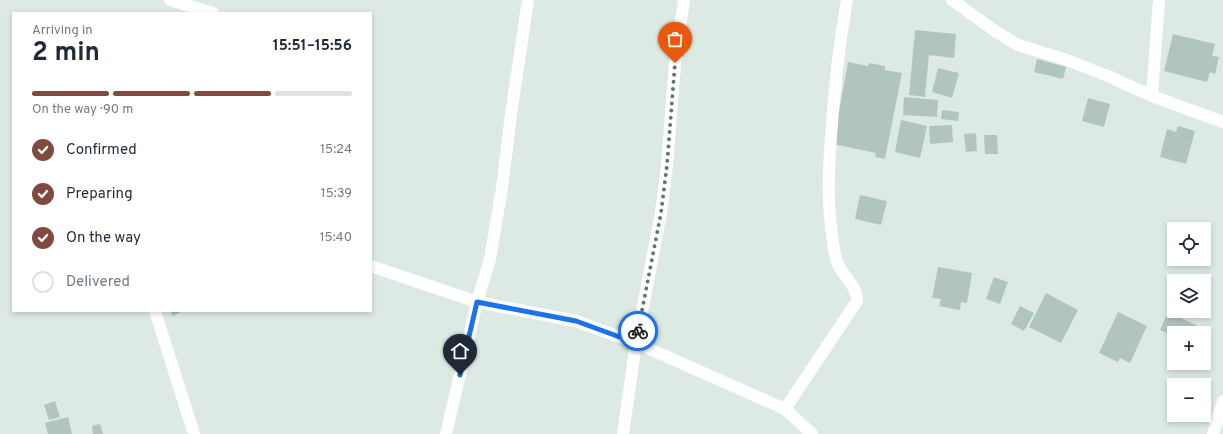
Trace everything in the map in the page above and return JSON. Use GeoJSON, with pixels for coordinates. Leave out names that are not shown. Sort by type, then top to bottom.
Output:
{"type":"FeatureCollection","features":[{"type":"Feature","properties":{"kind":"street"},"geometry":{"type":"LineString","coordinates":[[170,0],[210,12]]}},
{"type":"Feature","properties":{"kind":"street"},"geometry":{"type":"LineString","coordinates":[[446,434],[477,302],[490,259],[502,188],[511,114],[528,0]]}},
{"type":"Feature","properties":{"kind":"street"},"geometry":{"type":"LineString","coordinates":[[624,434],[636,343],[661,213],[667,165],[675,63],[684,0]]}},
{"type":"Feature","properties":{"kind":"street"},"geometry":{"type":"LineString","coordinates":[[785,409],[856,301],[855,290],[837,261],[831,224],[828,180],[839,42],[846,0]]}},
{"type":"Feature","properties":{"kind":"street"},"geometry":{"type":"LineString","coordinates":[[952,0],[995,31],[1018,45],[1067,60],[1152,96],[1223,122]]}},
{"type":"Feature","properties":{"kind":"street"},"geometry":{"type":"LineString","coordinates":[[1152,96],[1159,0]]}},
{"type":"Feature","properties":{"kind":"street"},"geometry":{"type":"LineString","coordinates":[[372,266],[477,302],[576,321],[636,343],[785,409],[812,434]]}},
{"type":"Feature","properties":{"kind":"street"},"geometry":{"type":"LineString","coordinates":[[155,312],[194,434]]}},
{"type":"Feature","properties":{"kind":"street"},"geometry":{"type":"LineString","coordinates":[[1213,434],[1223,401]]}},
{"type":"Feature","properties":{"kind":"building"},"geometry":{"type":"Polygon","coordinates":[[[915,30],[956,34],[954,58],[929,55],[925,97],[909,95],[915,30]]]}},
{"type":"Feature","properties":{"kind":"building"},"geometry":{"type":"Polygon","coordinates":[[[1173,34],[1215,44],[1212,56],[1219,57],[1215,74],[1210,72],[1207,82],[1164,71],[1173,34]]]}},
{"type":"Feature","properties":{"kind":"building"},"geometry":{"type":"Polygon","coordinates":[[[1037,59],[1066,67],[1063,79],[1034,72],[1037,59]]]}},
{"type":"Feature","properties":{"kind":"building"},"geometry":{"type":"Polygon","coordinates":[[[848,62],[868,66],[869,63],[885,66],[885,70],[902,73],[885,159],[875,157],[876,153],[833,144],[848,62]]]}},
{"type":"Feature","properties":{"kind":"building"},"geometry":{"type":"Polygon","coordinates":[[[938,68],[959,73],[952,98],[932,92],[938,68]]]}},
{"type":"Feature","properties":{"kind":"building"},"geometry":{"type":"Polygon","coordinates":[[[904,97],[938,100],[937,117],[903,115],[904,97]]]}},
{"type":"Feature","properties":{"kind":"building"},"geometry":{"type":"Polygon","coordinates":[[[1088,98],[1110,104],[1104,127],[1082,121],[1088,98]]]}},
{"type":"Feature","properties":{"kind":"building"},"geometry":{"type":"Polygon","coordinates":[[[942,110],[959,112],[958,121],[941,119],[942,110]]]}},
{"type":"Feature","properties":{"kind":"building"},"geometry":{"type":"Polygon","coordinates":[[[901,120],[927,126],[920,158],[895,152],[901,120]]]}},
{"type":"Feature","properties":{"kind":"building"},"geometry":{"type":"Polygon","coordinates":[[[952,125],[953,142],[930,144],[929,126],[952,125]]]}},
{"type":"Feature","properties":{"kind":"building"},"geometry":{"type":"Polygon","coordinates":[[[1178,126],[1195,131],[1186,164],[1160,157],[1167,129],[1176,132],[1178,126]]]}},
{"type":"Feature","properties":{"kind":"building"},"geometry":{"type":"Polygon","coordinates":[[[976,133],[977,151],[966,152],[964,134],[976,133]]]}},
{"type":"Feature","properties":{"kind":"building"},"geometry":{"type":"Polygon","coordinates":[[[984,135],[997,135],[998,154],[985,154],[984,135]]]}},
{"type":"Feature","properties":{"kind":"building"},"geometry":{"type":"Polygon","coordinates":[[[860,195],[887,201],[881,225],[855,219],[860,195]]]}},
{"type":"Feature","properties":{"kind":"building"},"geometry":{"type":"Polygon","coordinates":[[[938,267],[972,273],[967,303],[961,302],[960,310],[939,306],[941,299],[932,298],[938,267]]]}},
{"type":"Feature","properties":{"kind":"building"},"geometry":{"type":"Polygon","coordinates":[[[994,277],[1008,282],[1000,304],[986,299],[994,277]]]}},
{"type":"Feature","properties":{"kind":"building"},"geometry":{"type":"Polygon","coordinates":[[[1046,293],[1078,310],[1061,343],[1029,327],[1046,293]]]}},
{"type":"Feature","properties":{"kind":"building"},"geometry":{"type":"Polygon","coordinates":[[[1020,306],[1034,313],[1024,331],[1011,324],[1020,306]]]}},
{"type":"Feature","properties":{"kind":"building"},"geometry":{"type":"Polygon","coordinates":[[[171,312],[181,312],[173,316],[171,312]]]}},
{"type":"Feature","properties":{"kind":"building"},"geometry":{"type":"Polygon","coordinates":[[[1118,312],[1147,326],[1130,363],[1120,358],[1118,362],[1099,353],[1118,312]]]}},
{"type":"Feature","properties":{"kind":"building"},"geometry":{"type":"Polygon","coordinates":[[[1167,314],[1167,318],[1181,318],[1198,326],[1167,326],[1167,333],[1160,330],[1167,314]]]}},
{"type":"Feature","properties":{"kind":"building"},"geometry":{"type":"Polygon","coordinates":[[[55,401],[60,417],[49,420],[44,405],[55,401]]]}},
{"type":"Feature","properties":{"kind":"building"},"geometry":{"type":"Polygon","coordinates":[[[68,417],[72,434],[48,434],[45,423],[68,417]]]}},
{"type":"Feature","properties":{"kind":"building"},"geometry":{"type":"Polygon","coordinates":[[[100,424],[103,434],[93,434],[92,426],[100,424]]]}},
{"type":"Feature","properties":{"kind":"way so far"},"geometry":{"type":"LineString","coordinates":[[638,331],[661,213],[667,165],[675,63]]}},
{"type":"Feature","properties":{"kind":"route"},"geometry":{"type":"LineString","coordinates":[[460,375],[477,302],[576,321],[636,343],[638,331]]}}]}
